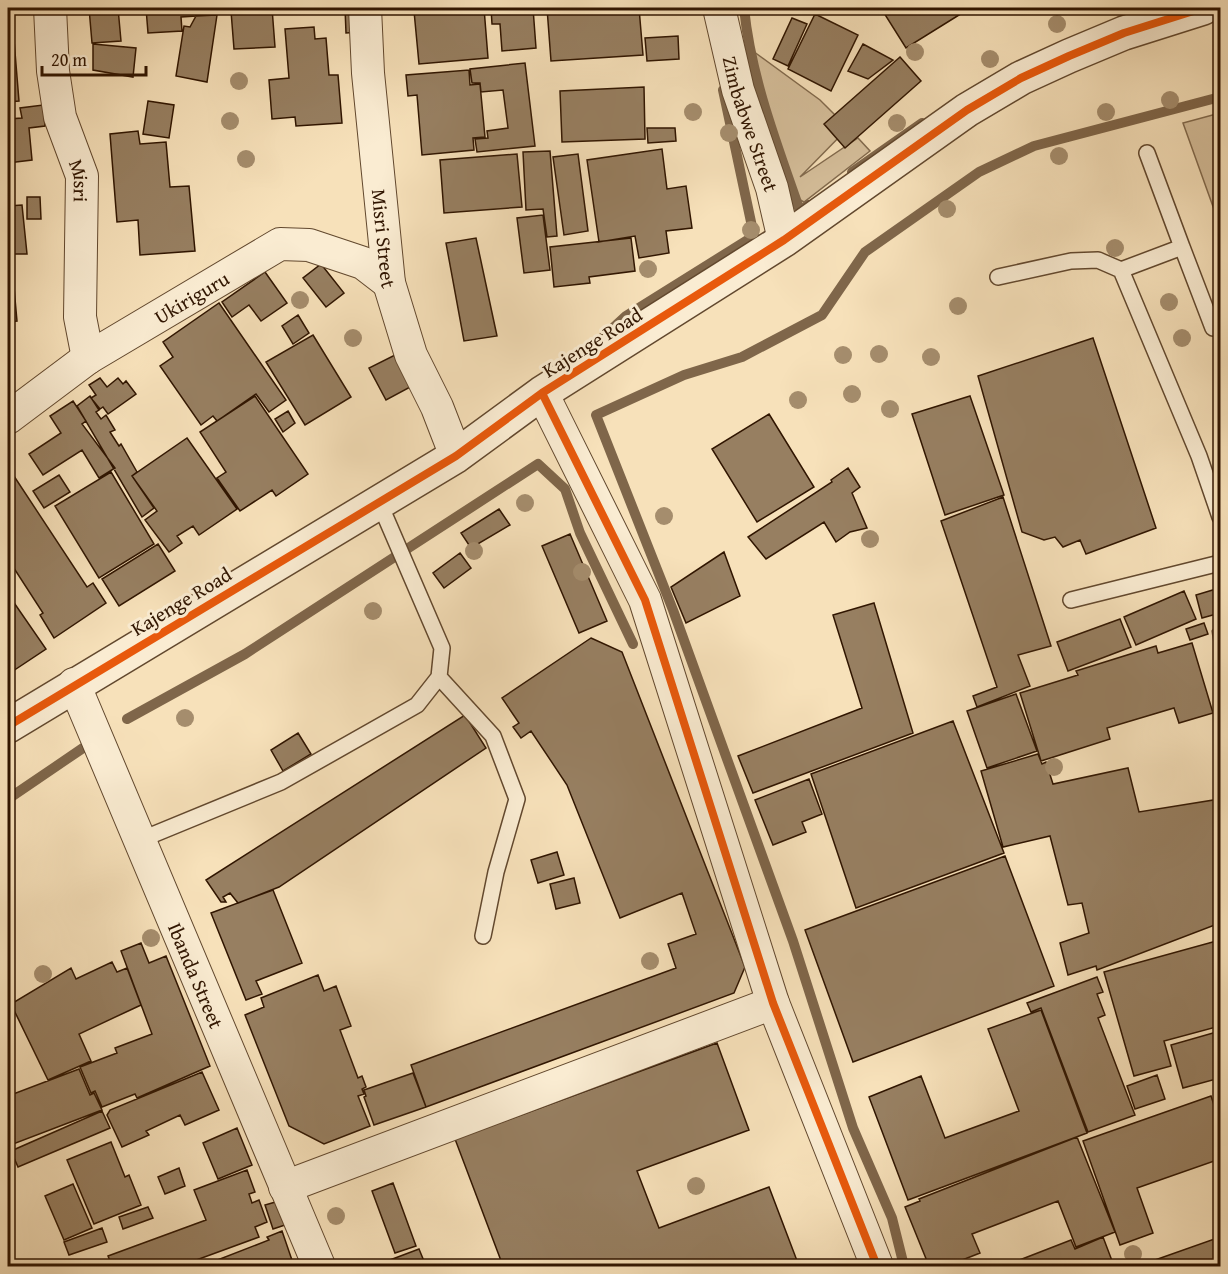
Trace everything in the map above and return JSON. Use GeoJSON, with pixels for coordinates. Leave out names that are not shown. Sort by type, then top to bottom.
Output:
{"type":"FeatureCollection","features":[{"type":"Feature","properties":{"kind":"street","name":"Misri"},"geometry":{"type":"LineString","coordinates":[[50,8],[53,70],[60,117],[82,176],[80,317],[88,358]]}},
{"type":"Feature","properties":{"kind":"street","name":"Misri Street"},"geometry":{"type":"LineString","coordinates":[[365,8],[368,73],[388,283],[411,355],[437,407],[456,456]]}},
{"type":"Feature","properties":{"kind":"street","name":"Zimbabwe Street"},"geometry":{"type":"LineString","coordinates":[[719,8],[738,90],[772,188],[784,240]]}},
{"type":"Feature","properties":{"kind":"street","name":"Kajenge Road"},"geometry":{"type":"LineString","coordinates":[[8,726],[74,684],[456,456],[542,393],[784,240],[967,110],[1021,78],[1124,33],[1203,8]]}},
{"type":"Feature","properties":{"kind":"street","name":"Ukiriguru"},"geometry":{"type":"LineString","coordinates":[[8,418],[88,358],[280,244],[309,244],[363,263],[388,283]]}},
{"type":"Feature","properties":{"kind":"street"},"geometry":{"type":"LineString","coordinates":[[542,393],[645,600],[773,1003],[877,1266]]}},
{"type":"Feature","properties":{"kind":"street","name":"Ibanda Street"},"geometry":{"type":"LineString","coordinates":[[74,684],[319,1266]]}},
{"type":"Feature","properties":{"kind":"street"},"geometry":{"type":"LineString","coordinates":[[285,1187],[773,1003]]}},
{"type":"Feature","properties":{"kind":"lane"},"geometry":{"type":"LineString","coordinates":[[1147,153],[1213,328]]}},
{"type":"Feature","properties":{"kind":"lane"},"geometry":{"type":"LineString","coordinates":[[1121,270],[1182,247]]}},
{"type":"Feature","properties":{"kind":"lane"},"geometry":{"type":"LineString","coordinates":[[998,277],[1071,261],[1098,260],[1121,270],[1199,456],[1221,517]]}},
{"type":"Feature","properties":{"kind":"lane"},"geometry":{"type":"LineString","coordinates":[[140,840],[281,782],[417,705],[439,677],[442,648],[379,502]]}},
{"type":"Feature","properties":{"kind":"lane"},"geometry":{"type":"LineString","coordinates":[[1071,600],[1221,563]]}},
{"type":"Feature","properties":{"kind":"lane"},"geometry":{"type":"LineString","coordinates":[[439,677],[493,736],[517,799],[496,872],[483,936]]}},
{"type":"Feature","properties":{"kind":"shaded area"},"geometry":{"type":"Polygon","coordinates":[[[746,46],[820,100],[848,128],[800,177],[858,138],[870,151],[804,202],[789,194],[746,46]]]}},
{"type":"Feature","properties":{"kind":"shaded area"},"geometry":{"type":"Polygon","coordinates":[[[1220,113],[1220,226],[1183,123],[1220,113]]]}},
{"type":"Feature","properties":{"kind":"shaded area"},"geometry":{"type":"Polygon","coordinates":[[[1220,621],[1220,678],[1212,631],[1220,621]]]}},
{"type":"Feature","properties":{"kind":"building"},"geometry":{"type":"Polygon","coordinates":[[[89,8],[118,8],[121,41],[92,43],[89,8]]]}},
{"type":"Feature","properties":{"kind":"building"},"geometry":{"type":"Polygon","coordinates":[[[146,8],[195,8],[196,16],[181,17],[182,31],[148,33],[146,8]]]}},
{"type":"Feature","properties":{"kind":"building"},"geometry":{"type":"Polygon","coordinates":[[[196,8],[213,8],[214,14],[196,15],[196,8]]]}},
{"type":"Feature","properties":{"kind":"building"},"geometry":{"type":"Polygon","coordinates":[[[215,8],[272,8],[275,47],[234,49],[231,11],[216,12],[215,8]]]}},
{"type":"Feature","properties":{"kind":"building"},"geometry":{"type":"Polygon","coordinates":[[[345,8],[360,8],[361,32],[346,33],[345,8]]]}},
{"type":"Feature","properties":{"kind":"building"},"geometry":{"type":"Polygon","coordinates":[[[484,8],[488,58],[419,64],[414,11],[484,8]]]}},
{"type":"Feature","properties":{"kind":"building"},"geometry":{"type":"Polygon","coordinates":[[[491,8],[533,8],[536,48],[502,51],[500,24],[492,24],[491,8]]]}},
{"type":"Feature","properties":{"kind":"building"},"geometry":{"type":"Polygon","coordinates":[[[547,8],[639,8],[643,55],[551,61],[547,8]]]}},
{"type":"Feature","properties":{"kind":"building"},"geometry":{"type":"Polygon","coordinates":[[[650,8],[676,8],[651,13],[650,8]]]}},
{"type":"Feature","properties":{"kind":"building"},"geometry":{"type":"Polygon","coordinates":[[[892,8],[965,8],[967,10],[906,48],[884,13],[892,8]]]}},
{"type":"Feature","properties":{"kind":"building"},"geometry":{"type":"Polygon","coordinates":[[[815,14],[858,35],[831,91],[788,69],[815,14]]]}},
{"type":"Feature","properties":{"kind":"building"},"geometry":{"type":"Polygon","coordinates":[[[217,15],[207,82],[176,76],[184,26],[190,27],[196,16],[217,15]]]}},
{"type":"Feature","properties":{"kind":"building"},"geometry":{"type":"Polygon","coordinates":[[[792,18],[807,24],[788,66],[773,59],[792,18]]]}},
{"type":"Feature","properties":{"kind":"building"},"geometry":{"type":"Polygon","coordinates":[[[314,27],[315,39],[326,38],[329,75],[338,75],[342,123],[296,126],[295,117],[272,119],[269,80],[289,78],[285,29],[314,27]]]}},
{"type":"Feature","properties":{"kind":"building"},"geometry":{"type":"Polygon","coordinates":[[[678,36],[679,59],[647,61],[645,38],[678,36]]]}},
{"type":"Feature","properties":{"kind":"building"},"geometry":{"type":"Polygon","coordinates":[[[8,40],[14,40],[19,101],[8,102],[8,40]]]}},
{"type":"Feature","properties":{"kind":"building"},"geometry":{"type":"Polygon","coordinates":[[[93,44],[136,48],[133,77],[93,70],[93,44]]]}},
{"type":"Feature","properties":{"kind":"building"},"geometry":{"type":"Polygon","coordinates":[[[863,44],[893,60],[868,79],[848,71],[863,44]]]}},
{"type":"Feature","properties":{"kind":"building"},"geometry":{"type":"Polygon","coordinates":[[[900,57],[921,81],[845,148],[824,124],[900,57]]]}},
{"type":"Feature","properties":{"kind":"building"},"geometry":{"type":"Polygon","coordinates":[[[525,63],[535,146],[477,152],[475,139],[488,138],[487,131],[508,128],[503,90],[481,92],[480,83],[472,83],[470,69],[525,63]]]}},
{"type":"Feature","properties":{"kind":"building"},"geometry":{"type":"Polygon","coordinates":[[[469,70],[470,85],[480,84],[485,137],[473,138],[474,150],[422,155],[417,95],[408,96],[406,75],[469,70]]]}},
{"type":"Feature","properties":{"kind":"building"},"geometry":{"type":"Polygon","coordinates":[[[644,87],[645,139],[562,142],[560,91],[644,87]]]}},
{"type":"Feature","properties":{"kind":"building"},"geometry":{"type":"Polygon","coordinates":[[[148,101],[174,105],[169,138],[143,134],[148,101]]]}},
{"type":"Feature","properties":{"kind":"building"},"geometry":{"type":"Polygon","coordinates":[[[43,105],[45,126],[29,128],[32,160],[8,163],[8,119],[22,118],[20,108],[43,105]]]}},
{"type":"Feature","properties":{"kind":"building"},"geometry":{"type":"Polygon","coordinates":[[[647,128],[675,128],[676,141],[648,143],[647,128]]]}},
{"type":"Feature","properties":{"kind":"building"},"geometry":{"type":"Polygon","coordinates":[[[138,131],[140,144],[166,142],[170,187],[189,186],[195,251],[140,255],[138,220],[117,222],[110,134],[138,131]]]}},
{"type":"Feature","properties":{"kind":"building"},"geometry":{"type":"Polygon","coordinates":[[[662,149],[667,189],[686,186],[692,228],[666,231],[669,253],[639,258],[635,236],[599,242],[587,160],[662,149]]]}},
{"type":"Feature","properties":{"kind":"building"},"geometry":{"type":"Polygon","coordinates":[[[550,151],[557,236],[547,237],[543,209],[526,210],[523,152],[550,151]]]}},
{"type":"Feature","properties":{"kind":"building"},"geometry":{"type":"Polygon","coordinates":[[[517,154],[522,207],[444,213],[440,160],[517,154]]]}},
{"type":"Feature","properties":{"kind":"building"},"geometry":{"type":"Polygon","coordinates":[[[578,154],[588,231],[564,235],[553,157],[578,154]]]}},
{"type":"Feature","properties":{"kind":"building"},"geometry":{"type":"Polygon","coordinates":[[[27,197],[40,197],[41,219],[27,219],[27,197]]]}},
{"type":"Feature","properties":{"kind":"building"},"geometry":{"type":"Polygon","coordinates":[[[22,205],[27,254],[11,254],[17,321],[8,322],[8,206],[22,205]]]}},
{"type":"Feature","properties":{"kind":"building"},"geometry":{"type":"Polygon","coordinates":[[[543,215],[550,270],[524,273],[517,218],[543,215]]]}},
{"type":"Feature","properties":{"kind":"building"},"geometry":{"type":"Polygon","coordinates":[[[476,238],[497,336],[464,341],[446,243],[476,238]]]}},
{"type":"Feature","properties":{"kind":"building"},"geometry":{"type":"Polygon","coordinates":[[[631,238],[635,271],[589,277],[590,283],[554,287],[550,247],[631,238]]]}},
{"type":"Feature","properties":{"kind":"building"},"geometry":{"type":"Polygon","coordinates":[[[321,264],[344,293],[326,307],[303,278],[321,264]]]}},
{"type":"Feature","properties":{"kind":"building"},"geometry":{"type":"Polygon","coordinates":[[[265,272],[287,303],[261,321],[249,305],[232,317],[222,302],[265,272]]]}},
{"type":"Feature","properties":{"kind":"building"},"geometry":{"type":"Polygon","coordinates":[[[219,303],[286,400],[269,412],[256,394],[217,421],[213,416],[201,425],[160,366],[173,357],[163,342],[219,303]]]}},
{"type":"Feature","properties":{"kind":"building"},"geometry":{"type":"Polygon","coordinates":[[[298,315],[309,333],[293,344],[282,326],[298,315]]]}},
{"type":"Feature","properties":{"kind":"building"},"geometry":{"type":"Polygon","coordinates":[[[313,335],[351,397],[305,425],[266,362],[313,335]]]}},
{"type":"Feature","properties":{"kind":"building"},"geometry":{"type":"Polygon","coordinates":[[[1093,338],[1156,528],[1086,554],[1080,540],[1063,547],[1055,537],[1044,540],[1022,532],[978,376],[1093,338]]]}},
{"type":"Feature","properties":{"kind":"building"},"geometry":{"type":"Polygon","coordinates":[[[397,354],[414,385],[386,400],[369,368],[397,354]]]}},
{"type":"Feature","properties":{"kind":"building"},"geometry":{"type":"Polygon","coordinates":[[[100,378],[107,387],[118,378],[123,384],[126,381],[136,394],[108,414],[103,407],[100,409],[91,398],[96,395],[89,385],[100,378]]]}},
{"type":"Feature","properties":{"kind":"building"},"geometry":{"type":"Polygon","coordinates":[[[90,396],[99,410],[96,412],[101,419],[106,415],[115,430],[110,432],[119,446],[121,444],[137,472],[132,476],[154,508],[142,517],[77,406],[90,396]]]}},
{"type":"Feature","properties":{"kind":"building"},"geometry":{"type":"Polygon","coordinates":[[[255,396],[308,474],[276,496],[272,490],[240,511],[217,478],[226,472],[200,432],[255,396]]]}},
{"type":"Feature","properties":{"kind":"building"},"geometry":{"type":"Polygon","coordinates":[[[970,396],[1004,495],[945,515],[912,414],[970,396]]]}},
{"type":"Feature","properties":{"kind":"building"},"geometry":{"type":"Polygon","coordinates":[[[73,401],[86,421],[82,424],[115,468],[99,478],[82,450],[43,475],[29,454],[61,433],[50,416],[73,401]]]}},
{"type":"Feature","properties":{"kind":"building"},"geometry":{"type":"Polygon","coordinates":[[[288,411],[295,423],[283,432],[275,419],[288,411]]]}},
{"type":"Feature","properties":{"kind":"building"},"geometry":{"type":"Polygon","coordinates":[[[769,414],[814,487],[757,522],[712,449],[769,414]]]}},
{"type":"Feature","properties":{"kind":"building"},"geometry":{"type":"Polygon","coordinates":[[[187,438],[237,509],[199,535],[193,526],[177,536],[182,543],[169,552],[145,520],[157,511],[132,476],[187,438]]]}},
{"type":"Feature","properties":{"kind":"building"},"geometry":{"type":"Polygon","coordinates":[[[8,467],[87,587],[93,583],[106,603],[54,638],[40,615],[43,613],[8,559],[8,467]]]}},
{"type":"Feature","properties":{"kind":"building"},"geometry":{"type":"Polygon","coordinates":[[[848,468],[860,487],[852,493],[867,528],[850,532],[836,542],[824,522],[766,559],[748,537],[832,482],[831,480],[848,468]]]}},
{"type":"Feature","properties":{"kind":"building"},"geometry":{"type":"Polygon","coordinates":[[[111,472],[154,544],[99,578],[55,506],[111,472]]]}},
{"type":"Feature","properties":{"kind":"building"},"geometry":{"type":"Polygon","coordinates":[[[59,475],[70,492],[44,508],[33,491],[59,475]]]}},
{"type":"Feature","properties":{"kind":"building"},"geometry":{"type":"Polygon","coordinates":[[[1003,497],[1051,646],[1018,655],[1030,686],[977,707],[973,696],[997,687],[941,521],[1003,497]]]}},
{"type":"Feature","properties":{"kind":"building"},"geometry":{"type":"Polygon","coordinates":[[[499,509],[510,525],[471,548],[461,533],[499,509]]]}},
{"type":"Feature","properties":{"kind":"building"},"geometry":{"type":"Polygon","coordinates":[[[570,534],[607,621],[579,633],[542,546],[570,534]]]}},
{"type":"Feature","properties":{"kind":"building"},"geometry":{"type":"Polygon","coordinates":[[[158,544],[175,571],[119,606],[102,579],[158,544]]]}},
{"type":"Feature","properties":{"kind":"building"},"geometry":{"type":"Polygon","coordinates":[[[724,552],[740,596],[686,623],[671,587],[724,552]]]}},
{"type":"Feature","properties":{"kind":"building"},"geometry":{"type":"Polygon","coordinates":[[[460,553],[471,568],[444,588],[433,573],[460,553]]]}},
{"type":"Feature","properties":{"kind":"building"},"geometry":{"type":"Polygon","coordinates":[[[1216,589],[1220,613],[1202,618],[1196,595],[1216,589]]]}},
{"type":"Feature","properties":{"kind":"building"},"geometry":{"type":"Polygon","coordinates":[[[1184,591],[1196,619],[1136,645],[1124,617],[1184,591]]]}},
{"type":"Feature","properties":{"kind":"building"},"geometry":{"type":"Polygon","coordinates":[[[8,594],[46,649],[10,673],[8,669],[8,594]]]}},
{"type":"Feature","properties":{"kind":"building"},"geometry":{"type":"Polygon","coordinates":[[[874,603],[913,733],[753,793],[738,756],[862,708],[833,615],[874,603]]]}},
{"type":"Feature","properties":{"kind":"building"},"geometry":{"type":"Polygon","coordinates":[[[1120,619],[1131,647],[1068,671],[1057,642],[1120,619]]]}},
{"type":"Feature","properties":{"kind":"building"},"geometry":{"type":"Polygon","coordinates":[[[1204,623],[1208,634],[1190,640],[1186,629],[1204,623]]]}},
{"type":"Feature","properties":{"kind":"building"},"geometry":{"type":"Polygon","coordinates":[[[591,638],[622,652],[745,967],[734,993],[426,1107],[411,1065],[676,968],[668,944],[696,934],[682,893],[620,918],[567,785],[531,731],[521,738],[513,727],[519,723],[502,698],[591,638]]]}},
{"type":"Feature","properties":{"kind":"building"},"geometry":{"type":"Polygon","coordinates":[[[1192,643],[1213,713],[1179,723],[1174,708],[1107,728],[1110,739],[1041,761],[1020,693],[1078,675],[1076,671],[1156,646],[1158,653],[1192,643]]]}},
{"type":"Feature","properties":{"kind":"building"},"geometry":{"type":"Polygon","coordinates":[[[1016,694],[1037,751],[987,768],[967,711],[1016,694]]]}},
{"type":"Feature","properties":{"kind":"building"},"geometry":{"type":"Polygon","coordinates":[[[465,715],[486,748],[279,887],[238,903],[230,893],[223,897],[226,902],[221,902],[206,880],[465,715]]]}},
{"type":"Feature","properties":{"kind":"building"},"geometry":{"type":"Polygon","coordinates":[[[953,721],[1004,853],[856,908],[811,774],[953,721]]]}},
{"type":"Feature","properties":{"kind":"building"},"geometry":{"type":"Polygon","coordinates":[[[298,733],[311,754],[283,771],[271,750],[298,733]]]}},
{"type":"Feature","properties":{"kind":"building"},"geometry":{"type":"Polygon","coordinates":[[[1038,754],[1042,764],[1046,762],[1053,784],[1128,768],[1139,812],[1220,799],[1220,923],[1097,970],[1096,966],[1068,975],[1060,943],[1089,933],[1082,903],[1068,905],[1050,836],[1003,847],[981,771],[1038,754]]]}},
{"type":"Feature","properties":{"kind":"building"},"geometry":{"type":"Polygon","coordinates":[[[809,779],[822,814],[802,822],[806,832],[773,845],[755,800],[809,779]]]}},
{"type":"Feature","properties":{"kind":"building"},"geometry":{"type":"Polygon","coordinates":[[[557,852],[564,875],[538,883],[531,860],[557,852]]]}},
{"type":"Feature","properties":{"kind":"building"},"geometry":{"type":"Polygon","coordinates":[[[1005,856],[1054,986],[853,1062],[805,930],[1005,856]]]}},
{"type":"Feature","properties":{"kind":"building"},"geometry":{"type":"Polygon","coordinates":[[[574,878],[580,903],[556,909],[550,884],[574,878]]]}},
{"type":"Feature","properties":{"kind":"building"},"geometry":{"type":"Polygon","coordinates":[[[273,890],[302,963],[256,981],[262,994],[246,1000],[211,913],[273,890]]]}},
{"type":"Feature","properties":{"kind":"building"},"geometry":{"type":"Polygon","coordinates":[[[1220,940],[1220,1026],[1164,1041],[1171,1066],[1134,1076],[1104,972],[1220,940]]]}},
{"type":"Feature","properties":{"kind":"building"},"geometry":{"type":"Polygon","coordinates":[[[141,943],[149,963],[166,956],[210,1066],[137,1098],[135,1094],[102,1107],[95,1091],[91,1093],[80,1067],[117,1053],[115,1048],[152,1034],[121,951],[141,943]]]}},
{"type":"Feature","properties":{"kind":"building"},"geometry":{"type":"Polygon","coordinates":[[[112,962],[117,972],[127,968],[141,1005],[79,1034],[91,1061],[48,1080],[11,1004],[71,968],[76,979],[112,962]]]}},
{"type":"Feature","properties":{"kind":"building"},"geometry":{"type":"Polygon","coordinates":[[[318,975],[324,991],[336,986],[351,1026],[340,1030],[358,1078],[362,1076],[366,1087],[362,1089],[364,1094],[358,1096],[370,1126],[324,1144],[289,1126],[245,1015],[264,1007],[261,998],[318,975]]]}},
{"type":"Feature","properties":{"kind":"building"},"geometry":{"type":"Polygon","coordinates":[[[1097,977],[1103,992],[1097,994],[1105,1015],[1098,1018],[1135,1115],[1088,1132],[1041,1008],[1031,1012],[1027,1003],[1097,977]]]}},
{"type":"Feature","properties":{"kind":"building"},"geometry":{"type":"Polygon","coordinates":[[[1041,1010],[1087,1133],[908,1200],[869,1097],[921,1076],[945,1138],[1019,1111],[988,1029],[1041,1010]]]}},
{"type":"Feature","properties":{"kind":"building"},"geometry":{"type":"Polygon","coordinates":[[[1220,1031],[1220,1078],[1183,1088],[1171,1045],[1220,1031]]]}},
{"type":"Feature","properties":{"kind":"building"},"geometry":{"type":"Polygon","coordinates":[[[717,1043],[749,1130],[637,1171],[659,1228],[769,1187],[799,1266],[503,1266],[455,1139],[717,1043]]]}},
{"type":"Feature","properties":{"kind":"building"},"geometry":{"type":"Polygon","coordinates":[[[79,1069],[90,1095],[94,1093],[102,1110],[8,1146],[8,1096],[79,1069]]]}},
{"type":"Feature","properties":{"kind":"building"},"geometry":{"type":"Polygon","coordinates":[[[202,1072],[219,1110],[185,1125],[180,1115],[146,1131],[149,1135],[122,1147],[107,1115],[110,1110],[202,1072]]]}},
{"type":"Feature","properties":{"kind":"building"},"geometry":{"type":"Polygon","coordinates":[[[413,1073],[426,1107],[374,1125],[364,1097],[366,1096],[364,1090],[413,1073]]]}},
{"type":"Feature","properties":{"kind":"building"},"geometry":{"type":"Polygon","coordinates":[[[1157,1075],[1165,1099],[1135,1109],[1127,1086],[1157,1075]]]}},
{"type":"Feature","properties":{"kind":"building"},"geometry":{"type":"Polygon","coordinates":[[[1211,1096],[1220,1123],[1220,1159],[1137,1188],[1153,1233],[1120,1245],[1083,1141],[1211,1096]]]}},
{"type":"Feature","properties":{"kind":"building"},"geometry":{"type":"Polygon","coordinates":[[[102,1111],[110,1128],[18,1167],[11,1151],[102,1111]]]}},
{"type":"Feature","properties":{"kind":"building"},"geometry":{"type":"Polygon","coordinates":[[[237,1128],[252,1165],[218,1179],[203,1143],[237,1128]]]}},
{"type":"Feature","properties":{"kind":"building"},"geometry":{"type":"Polygon","coordinates":[[[1077,1137],[1115,1232],[1076,1247],[1058,1201],[972,1234],[980,1253],[947,1266],[929,1266],[905,1207],[920,1201],[919,1199],[1077,1137]]]}},
{"type":"Feature","properties":{"kind":"building"},"geometry":{"type":"Polygon","coordinates":[[[111,1142],[125,1177],[129,1175],[141,1205],[94,1224],[67,1160],[111,1142]]]}},
{"type":"Feature","properties":{"kind":"building"},"geometry":{"type":"Polygon","coordinates":[[[179,1168],[185,1186],[165,1194],[158,1177],[179,1168]]]}},
{"type":"Feature","properties":{"kind":"building"},"geometry":{"type":"Polygon","coordinates":[[[247,1170],[255,1192],[249,1194],[252,1203],[259,1200],[267,1222],[255,1227],[259,1237],[180,1266],[112,1266],[108,1256],[206,1220],[194,1190],[247,1170]]]}},
{"type":"Feature","properties":{"kind":"building"},"geometry":{"type":"Polygon","coordinates":[[[393,1183],[416,1246],[395,1253],[372,1191],[393,1183]]]}},
{"type":"Feature","properties":{"kind":"building"},"geometry":{"type":"Polygon","coordinates":[[[73,1184],[92,1228],[64,1240],[45,1196],[73,1184]]]}},
{"type":"Feature","properties":{"kind":"building"},"geometry":{"type":"Polygon","coordinates":[[[279,1201],[285,1225],[273,1229],[265,1205],[279,1201]]]}},
{"type":"Feature","properties":{"kind":"building"},"geometry":{"type":"Polygon","coordinates":[[[148,1207],[153,1218],[123,1229],[119,1217],[148,1207]]]}},
{"type":"Feature","properties":{"kind":"building"},"geometry":{"type":"Polygon","coordinates":[[[102,1228],[107,1242],[69,1255],[64,1242],[102,1228]]]}},
{"type":"Feature","properties":{"kind":"building"},"geometry":{"type":"Polygon","coordinates":[[[282,1231],[294,1266],[202,1266],[269,1240],[267,1237],[282,1231]]]}},
{"type":"Feature","properties":{"kind":"building"},"geometry":{"type":"Polygon","coordinates":[[[1103,1237],[1114,1266],[1004,1266],[1071,1240],[1075,1249],[1103,1237]]]}},
{"type":"Feature","properties":{"kind":"building"},"geometry":{"type":"Polygon","coordinates":[[[1220,1237],[1220,1266],[1138,1266],[1220,1237]]]}},
{"type":"Feature","properties":{"kind":"building"},"geometry":{"type":"Polygon","coordinates":[[[419,1249],[426,1266],[374,1266],[419,1249]]]}},
{"type":"Feature","properties":{"kind":"waterway"},"geometry":{"type":"LineString","coordinates":[[744,8],[752,60],[774,136],[800,211],[808,205]]}},
{"type":"Feature","properties":{"kind":"waterway"},"geometry":{"type":"LineString","coordinates":[[600,340],[626,316],[754,236],[723,90]]}},
{"type":"Feature","properties":{"kind":"waterway"},"geometry":{"type":"LineString","coordinates":[[904,1266],[892,1218],[853,1128],[793,941],[673,610],[596,415],[684,375],[742,357],[822,315],[865,252],[979,172],[1034,146],[1220,97]]}},
{"type":"Feature","properties":{"kind":"waterway"},"geometry":{"type":"LineString","coordinates":[[852,172],[922,123]]}},
{"type":"Feature","properties":{"kind":"waterway"},"geometry":{"type":"LineString","coordinates":[[127,719],[245,654],[538,464],[565,489],[580,533],[633,644]]}},
{"type":"Feature","properties":{"kind":"waterway"},"geometry":{"type":"LineString","coordinates":[[8,799],[83,748]]}},
{"type":"Feature","properties":{"kind":"cycle path"},"geometry":{"type":"LineString","coordinates":[[8,726],[456,456],[542,393],[784,240],[967,110],[1021,78],[1069,56],[1124,33],[1203,8]]}},
{"type":"Feature","properties":{"kind":"cycle path"},"geometry":{"type":"LineString","coordinates":[[542,393],[645,600],[773,1003],[877,1266]]}}]}
